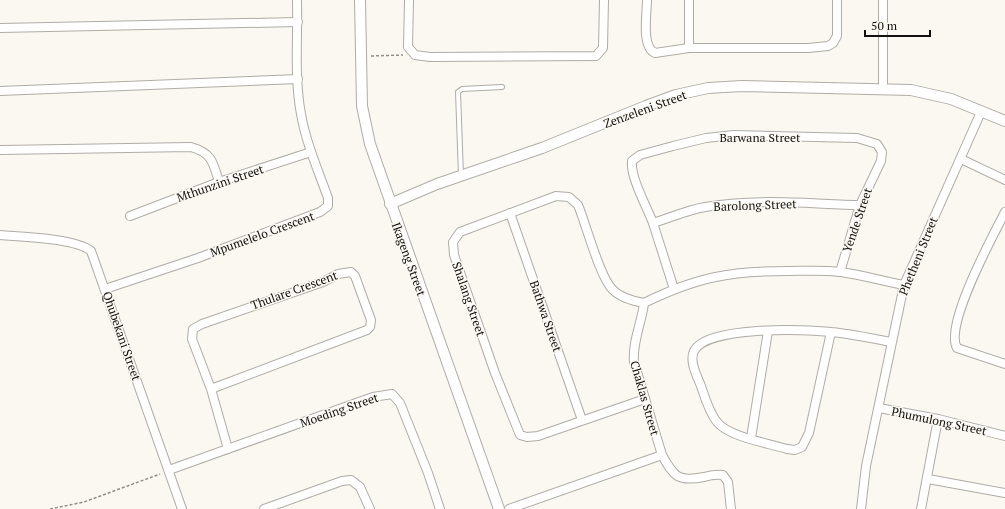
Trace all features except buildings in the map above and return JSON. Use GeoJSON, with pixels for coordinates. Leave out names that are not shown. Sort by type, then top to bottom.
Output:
{"type":"FeatureCollection","features":[{"type":"Feature","properties":{"kind":"street","name":"Mpumelelo Crescent"},"geometry":{"type":"LineString","coordinates":[[105,289],[198,258],[327,208],[328,198],[311,152],[301,114],[298,79],[297,0]]}},
{"type":"Feature","properties":{"kind":"street","name":"Ikageng Street"},"geometry":{"type":"LineString","coordinates":[[360,0],[360,56],[365,124],[390,204],[498,509]]}},
{"type":"Feature","properties":{"kind":"street"},"geometry":{"type":"LineString","coordinates":[[409,0],[407,42],[409,50],[415,55],[430,57],[596,56],[603,48],[604,0]]}},
{"type":"Feature","properties":{"kind":"street"},"geometry":{"type":"LineString","coordinates":[[647,0],[646,36],[649,49],[655,53],[689,48],[808,48],[828,46],[833,44],[837,36],[837,0]]}},
{"type":"Feature","properties":{"kind":"street"},"geometry":{"type":"LineString","coordinates":[[689,0],[689,48]]}},
{"type":"Feature","properties":{"kind":"street"},"geometry":{"type":"LineString","coordinates":[[883,0],[883,89]]}},
{"type":"Feature","properties":{"kind":"street"},"geometry":{"type":"LineString","coordinates":[[0,28],[298,22]]}},
{"type":"Feature","properties":{"kind":"street"},"geometry":{"type":"LineString","coordinates":[[0,91],[298,79]]}},
{"type":"Feature","properties":{"kind":"street","name":"Zenzeleni Street"},"geometry":{"type":"LineString","coordinates":[[390,204],[461,176],[542,148],[676,95],[708,88],[742,86],[883,89],[936,95],[1005,122]]}},
{"type":"Feature","properties":{"kind":"street","name":"Phetheni Street"},"geometry":{"type":"LineString","coordinates":[[879,408],[891,342],[904,285],[938,205],[961,159],[981,112]]}},
{"type":"Feature","properties":{"kind":"street","name":"Barwana Street"},"geometry":{"type":"LineString","coordinates":[[674,289],[632,166],[632,161],[640,155],[706,138],[734,135],[857,138],[871,141],[880,148]]}},
{"type":"Feature","properties":{"kind":"street"},"geometry":{"type":"LineString","coordinates":[[0,150],[190,147],[201,150],[210,158],[219,182]]}},
{"type":"Feature","properties":{"kind":"street","name":"Yende Street"},"geometry":{"type":"LineString","coordinates":[[840,272],[860,205],[881,161],[882,152],[880,148]]}},
{"type":"Feature","properties":{"kind":"street","name":"Mthunzini Street"},"geometry":{"type":"LineString","coordinates":[[130,216],[219,182],[311,152]]}},
{"type":"Feature","properties":{"kind":"street"},"geometry":{"type":"LineString","coordinates":[[961,159],[1005,180]]}},
{"type":"Feature","properties":{"kind":"street","name":"Shalang Street"},"geometry":{"type":"LineString","coordinates":[[644,303],[633,301],[620,295],[609,286],[582,215],[574,200],[563,196],[556,196],[460,232],[453,242],[454,255],[495,373],[520,434],[531,437],[645,399]]}},
{"type":"Feature","properties":{"kind":"street","name":"Barolong Street"},"geometry":{"type":"LineString","coordinates":[[652,223],[718,205],[746,203],[860,205]]}},
{"type":"Feature","properties":{"kind":"street"},"geometry":{"type":"LineString","coordinates":[[1005,212],[971,282],[962,306],[954,337],[954,343],[957,348],[1005,364]]}},
{"type":"Feature","properties":{"kind":"street","name":"Bathwa Street"},"geometry":{"type":"LineString","coordinates":[[510,213],[582,420]]}},
{"type":"Feature","properties":{"kind":"street","name":"Qhubekani Street"},"geometry":{"type":"LineString","coordinates":[[0,235],[63,242],[85,248],[92,254],[182,509]]}},
{"type":"Feature","properties":{"kind":"street"},"geometry":{"type":"LineString","coordinates":[[644,303],[674,289],[701,280],[736,273],[804,270],[840,272],[904,285]]}},
{"type":"Feature","properties":{"kind":"street","name":"Thulare Crescent"},"geometry":{"type":"LineString","coordinates":[[211,389],[367,330],[371,325],[371,320],[355,276],[351,272],[338,274],[322,282],[195,327],[192,339],[211,389],[228,449]]}},
{"type":"Feature","properties":{"kind":"street","name":"Chaklas Street"},"geometry":{"type":"LineString","coordinates":[[644,303],[633,356],[635,368],[662,455]]}},
{"type":"Feature","properties":{"kind":"street"},"geometry":{"type":"LineString","coordinates":[[831,332],[815,406],[804,444],[795,450],[751,438],[723,428],[713,417],[692,361],[694,350],[703,342],[717,336],[768,331],[831,332],[891,342]]}},
{"type":"Feature","properties":{"kind":"street"},"geometry":{"type":"LineString","coordinates":[[751,438],[768,331]]}},
{"type":"Feature","properties":{"kind":"street","name":"Moeding Street"},"geometry":{"type":"LineString","coordinates":[[169,470],[373,397],[392,394],[400,403],[428,473],[440,509]]}},
{"type":"Feature","properties":{"kind":"street","name":"Phumulong Street"},"geometry":{"type":"LineString","coordinates":[[861,509],[866,466],[879,408],[938,419],[1005,436]]}},
{"type":"Feature","properties":{"kind":"street"},"geometry":{"type":"LineString","coordinates":[[921,509],[928,479],[938,419]]}},
{"type":"Feature","properties":{"kind":"street"},"geometry":{"type":"LineString","coordinates":[[509,509],[662,455],[669,468],[679,478],[688,479],[715,475],[723,476],[728,482],[731,509]]}},
{"type":"Feature","properties":{"kind":"street"},"geometry":{"type":"LineString","coordinates":[[928,479],[1005,493]]}},
{"type":"Feature","properties":{"kind":"street"},"geometry":{"type":"LineString","coordinates":[[264,509],[342,481],[351,480],[360,487],[370,509]]}},
{"type":"Feature","properties":{"kind":"lane"},"geometry":{"type":"LineString","coordinates":[[461,176],[458,92],[462,89],[502,87]]}},
{"type":"Feature","properties":{"kind":"path"},"geometry":{"type":"LineString","coordinates":[[360,56],[415,55]]}},
{"type":"Feature","properties":{"kind":"path"},"geometry":{"type":"LineString","coordinates":[[50,509],[99,497],[169,470]]}}]}
